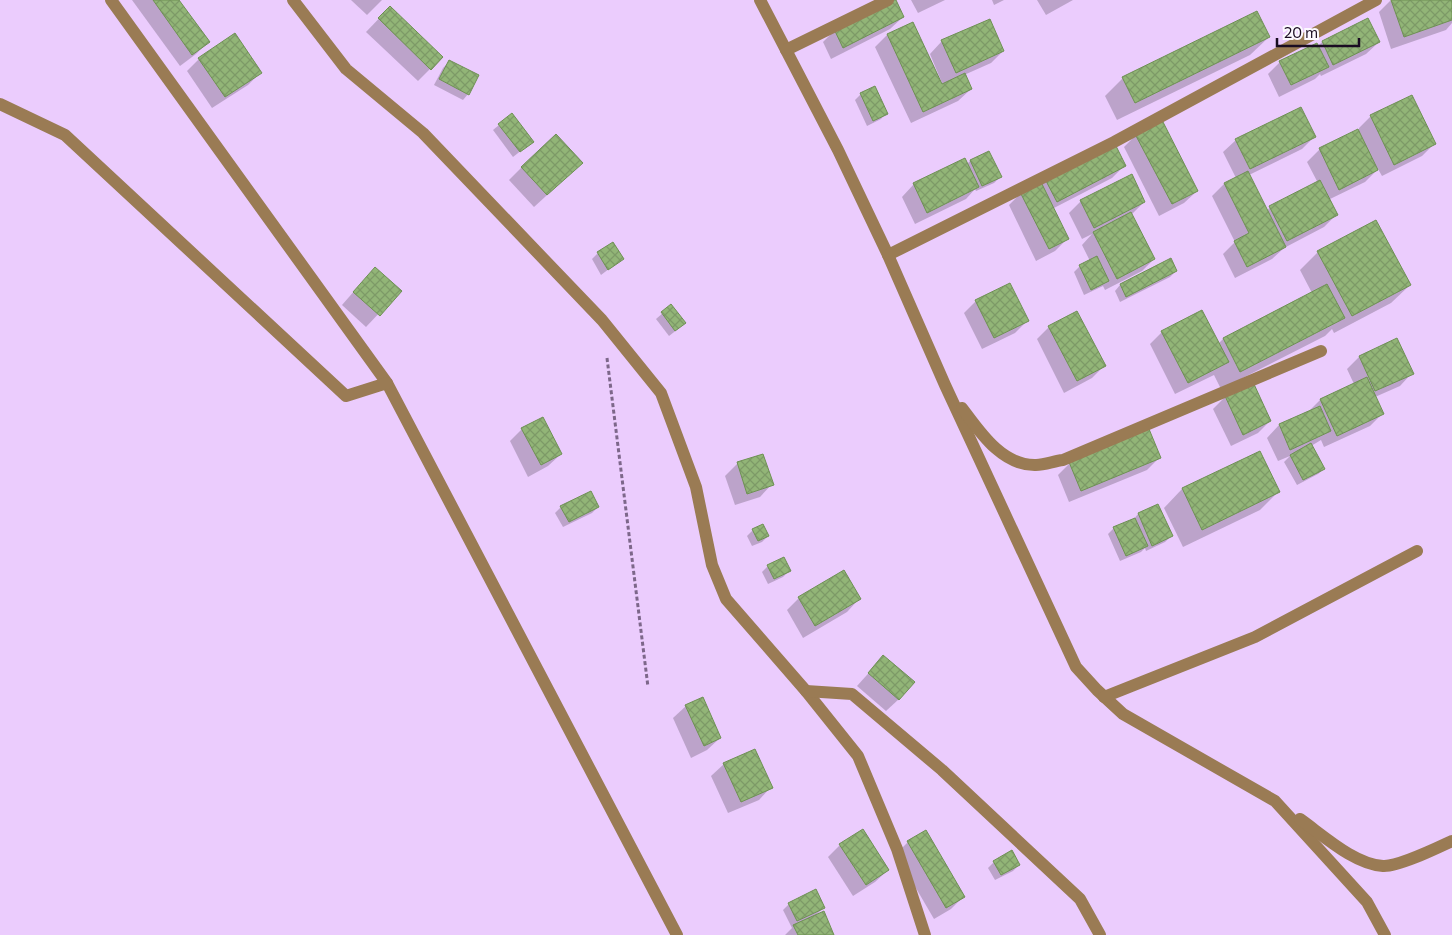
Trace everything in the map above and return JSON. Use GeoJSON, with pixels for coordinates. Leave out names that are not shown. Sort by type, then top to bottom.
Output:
{"type":"FeatureCollection","features":[{"type":"Feature","properties":{"kind":"street"},"geometry":{"type":"LineString","coordinates":[[111,0],[387,383],[677,935]]}},
{"type":"Feature","properties":{"kind":"street"},"geometry":{"type":"LineString","coordinates":[[293,0],[346,69],[423,133],[602,320],[660,393],[696,487],[712,565],[726,599],[806,691],[858,756],[897,849],[925,935]]}},
{"type":"Feature","properties":{"kind":"street"},"geometry":{"type":"LineString","coordinates":[[760,0],[838,150],[888,255],[945,385],[1076,667],[1123,714],[1275,801],[1351,856],[1364,862],[1385,866],[1421,856],[1452,841]]}},
{"type":"Feature","properties":{"kind":"street"},"geometry":{"type":"LineString","coordinates":[[786,50],[888,0]]}},
{"type":"Feature","properties":{"kind":"street"},"geometry":{"type":"LineString","coordinates":[[888,255],[1114,142],[1376,0]]}},
{"type":"Feature","properties":{"kind":"street"},"geometry":{"type":"LineString","coordinates":[[0,104],[65,135],[346,396],[387,383]]}},
{"type":"Feature","properties":{"kind":"street"},"geometry":{"type":"LineString","coordinates":[[945,385],[984,438],[1013,461],[1036,465],[1063,460],[1322,351]]}},
{"type":"Feature","properties":{"kind":"street"},"geometry":{"type":"LineString","coordinates":[[1104,697],[1255,637],[1416,552]]}},
{"type":"Feature","properties":{"kind":"street"},"geometry":{"type":"LineString","coordinates":[[806,691],[852,694],[942,770],[1080,899],[1100,935]]}},
{"type":"Feature","properties":{"kind":"street"},"geometry":{"type":"LineString","coordinates":[[1275,801],[1367,902],[1385,935]]}},
{"type":"Feature","properties":{"kind":"path"},"geometry":{"type":"LineString","coordinates":[[602,320],[648,687]]}},
{"type":"Feature","properties":{"kind":"building"},"geometry":{"type":"Polygon","coordinates":[[[153,0],[179,0],[210,42],[192,55],[153,0]]]}},
{"type":"Feature","properties":{"kind":"building"},"geometry":{"type":"Polygon","coordinates":[[[892,0],[896,0],[904,17],[843,48],[834,29],[892,0]]]}},
{"type":"Feature","properties":{"kind":"building"},"geometry":{"type":"Polygon","coordinates":[[[1391,0],[1452,0],[1452,20],[1404,37],[1391,0]]]}},
{"type":"Feature","properties":{"kind":"building"},"geometry":{"type":"Polygon","coordinates":[[[390,6],[443,57],[431,70],[378,18],[390,6]]]}},
{"type":"Feature","properties":{"kind":"building"},"geometry":{"type":"Polygon","coordinates":[[[1257,11],[1270,37],[1135,103],[1122,77],[1257,11]]]}},
{"type":"Feature","properties":{"kind":"building"},"geometry":{"type":"Polygon","coordinates":[[[1368,18],[1380,42],[1333,65],[1322,41],[1368,18]]]}},
{"type":"Feature","properties":{"kind":"building"},"geometry":{"type":"Polygon","coordinates":[[[990,19],[1004,51],[956,73],[941,40],[990,19]]]}},
{"type":"Feature","properties":{"kind":"building"},"geometry":{"type":"Polygon","coordinates":[[[913,22],[942,84],[965,73],[972,89],[923,112],[887,34],[913,22]]]}},
{"type":"Feature","properties":{"kind":"building"},"geometry":{"type":"Polygon","coordinates":[[[235,33],[262,73],[225,97],[198,58],[235,33]]]}},
{"type":"Feature","properties":{"kind":"building"},"geometry":{"type":"Polygon","coordinates":[[[1317,43],[1329,67],[1291,85],[1279,61],[1317,43]]]}},
{"type":"Feature","properties":{"kind":"building"},"geometry":{"type":"Polygon","coordinates":[[[449,60],[479,75],[469,95],[439,79],[449,60]]]}},
{"type":"Feature","properties":{"kind":"building"},"geometry":{"type":"Polygon","coordinates":[[[875,86],[888,114],[873,121],[860,93],[875,86]]]}},
{"type":"Feature","properties":{"kind":"building"},"geometry":{"type":"Polygon","coordinates":[[[1412,95],[1436,144],[1394,165],[1370,115],[1412,95]]]}},
{"type":"Feature","properties":{"kind":"building"},"geometry":{"type":"Polygon","coordinates":[[[1301,107],[1316,137],[1250,169],[1235,139],[1301,107]]]}},
{"type":"Feature","properties":{"kind":"building"},"geometry":{"type":"Polygon","coordinates":[[[512,113],[534,142],[520,152],[498,124],[512,113]]]}},
{"type":"Feature","properties":{"kind":"building"},"geometry":{"type":"Polygon","coordinates":[[[1162,120],[1198,191],[1172,204],[1135,134],[1162,120]]]}},
{"type":"Feature","properties":{"kind":"building"},"geometry":{"type":"Polygon","coordinates":[[[1358,129],[1378,170],[1339,190],[1319,148],[1358,129]]]}},
{"type":"Feature","properties":{"kind":"building"},"geometry":{"type":"Polygon","coordinates":[[[556,134],[583,163],[547,195],[521,167],[556,134]]]}},
{"type":"Feature","properties":{"kind":"building"},"geometry":{"type":"Polygon","coordinates":[[[1115,144],[1126,166],[1057,202],[1045,179],[1115,144]]]}},
{"type":"Feature","properties":{"kind":"building"},"geometry":{"type":"Polygon","coordinates":[[[989,151],[1002,177],[982,186],[970,160],[989,151]]]}},
{"type":"Feature","properties":{"kind":"building"},"geometry":{"type":"Polygon","coordinates":[[[965,158],[979,187],[927,213],[913,183],[965,158]]]}},
{"type":"Feature","properties":{"kind":"building"},"geometry":{"type":"Polygon","coordinates":[[[1248,171],[1286,247],[1247,267],[1234,241],[1249,233],[1224,183],[1248,171]]]}},
{"type":"Feature","properties":{"kind":"building"},"geometry":{"type":"Polygon","coordinates":[[[1132,174],[1145,202],[1094,228],[1080,200],[1132,174]]]}},
{"type":"Feature","properties":{"kind":"building"},"geometry":{"type":"Polygon","coordinates":[[[1320,180],[1338,215],[1287,241],[1269,206],[1320,180]]]}},
{"type":"Feature","properties":{"kind":"building"},"geometry":{"type":"Polygon","coordinates":[[[1041,182],[1069,239],[1049,249],[1020,192],[1041,182]]]}},
{"type":"Feature","properties":{"kind":"building"},"geometry":{"type":"Polygon","coordinates":[[[1131,212],[1155,259],[1117,279],[1093,232],[1131,212]]]}},
{"type":"Feature","properties":{"kind":"building"},"geometry":{"type":"Polygon","coordinates":[[[1376,220],[1411,285],[1352,316],[1317,251],[1376,220]]]}},
{"type":"Feature","properties":{"kind":"building"},"geometry":{"type":"Polygon","coordinates":[[[613,242],[624,259],[608,270],[597,252],[613,242]]]}},
{"type":"Feature","properties":{"kind":"building"},"geometry":{"type":"Polygon","coordinates":[[[1097,256],[1109,281],[1091,290],[1079,265],[1097,256]]]}},
{"type":"Feature","properties":{"kind":"building"},"geometry":{"type":"Polygon","coordinates":[[[1171,258],[1177,271],[1126,297],[1120,284],[1171,258]]]}},
{"type":"Feature","properties":{"kind":"building"},"geometry":{"type":"Polygon","coordinates":[[[375,267],[402,291],[380,316],[353,292],[375,267]]]}},
{"type":"Feature","properties":{"kind":"building"},"geometry":{"type":"Polygon","coordinates":[[[1010,283],[1029,321],[994,338],[975,300],[1010,283]]]}},
{"type":"Feature","properties":{"kind":"building"},"geometry":{"type":"Polygon","coordinates":[[[1327,284],[1345,318],[1240,372],[1223,338],[1327,284]]]}},
{"type":"Feature","properties":{"kind":"building"},"geometry":{"type":"Polygon","coordinates":[[[671,304],[686,323],[675,331],[661,312],[671,304]]]}},
{"type":"Feature","properties":{"kind":"building"},"geometry":{"type":"Polygon","coordinates":[[[1202,310],[1229,362],[1188,383],[1161,331],[1202,310]]]}},
{"type":"Feature","properties":{"kind":"building"},"geometry":{"type":"Polygon","coordinates":[[[1077,311],[1106,366],[1077,381],[1048,326],[1077,311]]]}},
{"type":"Feature","properties":{"kind":"building"},"geometry":{"type":"Polygon","coordinates":[[[1397,338],[1414,374],[1375,391],[1359,356],[1397,338]]]}},
{"type":"Feature","properties":{"kind":"building"},"geometry":{"type":"Polygon","coordinates":[[[1367,377],[1384,414],[1337,436],[1320,399],[1367,377]]]}},
{"type":"Feature","properties":{"kind":"building"},"geometry":{"type":"Polygon","coordinates":[[[1253,382],[1271,421],[1243,435],[1225,396],[1253,382]]]}},
{"type":"Feature","properties":{"kind":"building"},"geometry":{"type":"Polygon","coordinates":[[[1320,406],[1331,431],[1290,450],[1279,424],[1320,406]]]}},
{"type":"Feature","properties":{"kind":"building"},"geometry":{"type":"Polygon","coordinates":[[[543,417],[562,454],[541,465],[521,428],[543,417]]]}},
{"type":"Feature","properties":{"kind":"building"},"geometry":{"type":"Polygon","coordinates":[[[1149,429],[1161,458],[1081,491],[1069,462],[1149,429]]]}},
{"type":"Feature","properties":{"kind":"building"},"geometry":{"type":"Polygon","coordinates":[[[1311,443],[1325,469],[1303,480],[1290,455],[1311,443]]]}},
{"type":"Feature","properties":{"kind":"building"},"geometry":{"type":"Polygon","coordinates":[[[1260,451],[1280,492],[1202,530],[1182,488],[1260,451]]]}},
{"type":"Feature","properties":{"kind":"building"},"geometry":{"type":"Polygon","coordinates":[[[763,454],[774,485],[747,494],[737,462],[763,454]]]}},
{"type":"Feature","properties":{"kind":"building"},"geometry":{"type":"Polygon","coordinates":[[[591,491],[599,507],[569,522],[560,506],[591,491]]]}},
{"type":"Feature","properties":{"kind":"building"},"geometry":{"type":"Polygon","coordinates":[[[1158,504],[1173,536],[1152,546],[1138,513],[1158,504]]]}},
{"type":"Feature","properties":{"kind":"building"},"geometry":{"type":"Polygon","coordinates":[[[1135,518],[1148,546],[1126,556],[1113,527],[1135,518]]]}},
{"type":"Feature","properties":{"kind":"building"},"geometry":{"type":"Polygon","coordinates":[[[763,524],[769,536],[758,541],[752,529],[763,524]]]}},
{"type":"Feature","properties":{"kind":"building"},"geometry":{"type":"Polygon","coordinates":[[[784,557],[791,571],[774,579],[767,565],[784,557]]]}},
{"type":"Feature","properties":{"kind":"building"},"geometry":{"type":"Polygon","coordinates":[[[844,570],[861,599],[815,626],[798,597],[844,570]]]}},
{"type":"Feature","properties":{"kind":"building"},"geometry":{"type":"Polygon","coordinates":[[[883,655],[915,682],[899,700],[868,673],[883,655]]]}},
{"type":"Feature","properties":{"kind":"building"},"geometry":{"type":"Polygon","coordinates":[[[703,697],[721,738],[704,746],[685,705],[703,697]]]}},
{"type":"Feature","properties":{"kind":"building"},"geometry":{"type":"Polygon","coordinates":[[[755,749],[773,788],[741,802],[723,763],[755,749]]]}},
{"type":"Feature","properties":{"kind":"building"},"geometry":{"type":"Polygon","coordinates":[[[863,829],[889,870],[866,885],[839,844],[863,829]]]}},
{"type":"Feature","properties":{"kind":"building"},"geometry":{"type":"Polygon","coordinates":[[[926,830],[965,897],[946,908],[907,841],[926,830]]]}},
{"type":"Feature","properties":{"kind":"building"},"geometry":{"type":"Polygon","coordinates":[[[1012,850],[1020,865],[1001,875],[993,861],[1012,850]]]}},
{"type":"Feature","properties":{"kind":"building"},"geometry":{"type":"Polygon","coordinates":[[[816,889],[825,908],[797,921],[788,903],[816,889]]]}},
{"type":"Feature","properties":{"kind":"building"},"geometry":{"type":"Polygon","coordinates":[[[824,911],[834,935],[798,935],[793,925],[824,911]]]}}]}
